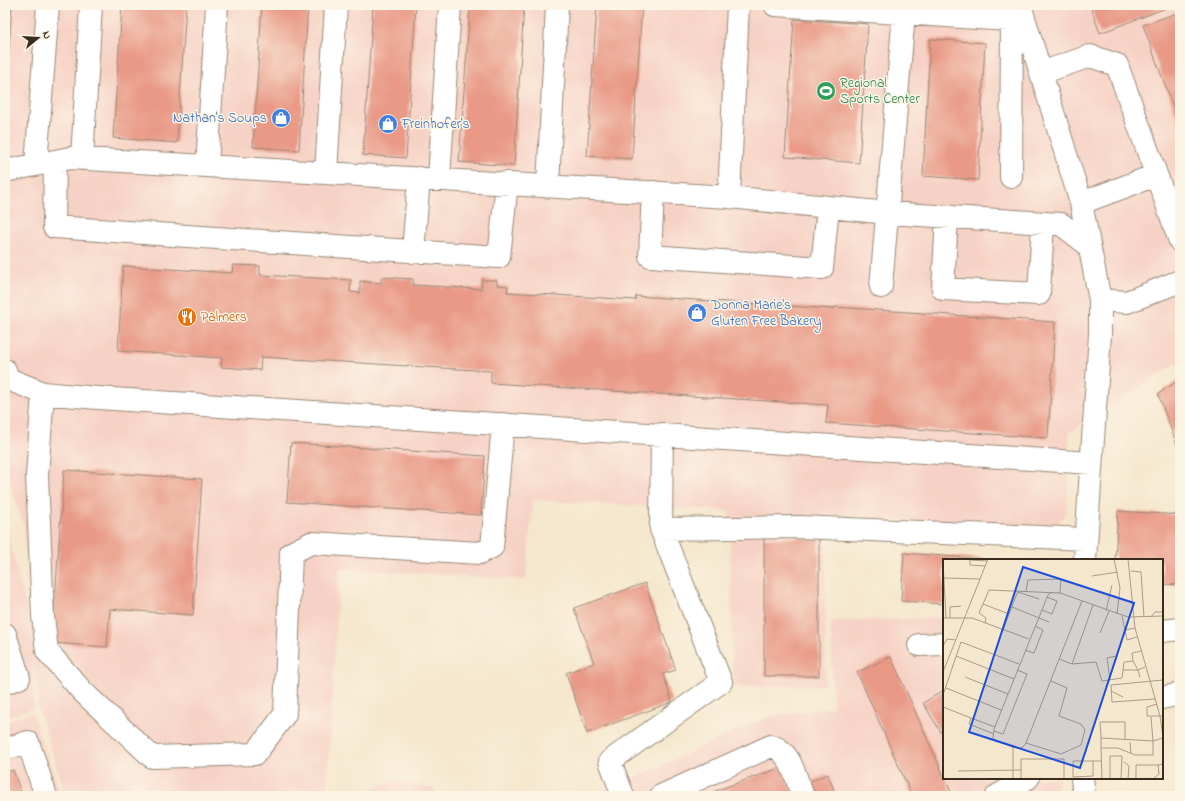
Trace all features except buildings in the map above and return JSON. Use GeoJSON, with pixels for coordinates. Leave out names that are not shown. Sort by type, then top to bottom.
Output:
{"type":"FeatureCollection","features":[{"type":"Feature","properties":{"kind":"street"},"geometry":{"type":"LineString","coordinates":[[48,5],[46,163],[54,226],[499,257],[507,183]]}},
{"type":"Feature","properties":{"kind":"street"},"geometry":{"type":"LineString","coordinates":[[82,159],[91,5]]}},
{"type":"Feature","properties":{"kind":"street"},"geometry":{"type":"LineString","coordinates":[[207,166],[217,5]]}},
{"type":"Feature","properties":{"kind":"street"},"geometry":{"type":"LineString","coordinates":[[326,173],[336,5]]}},
{"type":"Feature","properties":{"kind":"street"},"geometry":{"type":"LineString","coordinates":[[413,252],[429,178],[450,5]]}},
{"type":"Feature","properties":{"kind":"street"},"geometry":{"type":"LineString","coordinates":[[548,185],[558,5]]}},
{"type":"Feature","properties":{"kind":"street"},"geometry":{"type":"LineString","coordinates":[[729,197],[738,5]]}},
{"type":"Feature","properties":{"kind":"street"},"geometry":{"type":"LineString","coordinates":[[774,5],[852,7],[904,13],[1019,15]]}},
{"type":"Feature","properties":{"kind":"street"},"geometry":{"type":"LineString","coordinates":[[881,287],[904,13]]}},
{"type":"Feature","properties":{"kind":"street"},"geometry":{"type":"LineString","coordinates":[[661,529],[799,527],[1085,549],[1100,334],[1100,300],[1087,244],[1081,203],[1040,73],[1019,15]]}},
{"type":"Feature","properties":{"kind":"street"},"geometry":{"type":"LineString","coordinates":[[1011,177],[1019,15]]}},
{"type":"Feature","properties":{"kind":"street"},"geometry":{"type":"LineString","coordinates":[[1040,73],[1090,56],[1117,65],[1180,241]]}},
{"type":"Feature","properties":{"kind":"street"},"geometry":{"type":"LineString","coordinates":[[5,171],[70,158],[548,185],[729,197],[888,213],[1061,224],[1087,244]]}},
{"type":"Feature","properties":{"kind":"street"},"geometry":{"type":"LineString","coordinates":[[1081,203],[1156,175]]}},
{"type":"Feature","properties":{"kind":"street"},"geometry":{"type":"LineString","coordinates":[[653,192],[650,256],[822,268],[828,207]]}},
{"type":"Feature","properties":{"kind":"street"},"geometry":{"type":"LineString","coordinates":[[948,217],[943,289],[1039,294],[1043,223]]}},
{"type":"Feature","properties":{"kind":"street"},"geometry":{"type":"LineString","coordinates":[[1100,300],[1127,302],[1180,281]]}},
{"type":"Feature","properties":{"kind":"street"},"geometry":{"type":"LineString","coordinates":[[5,370],[8,379],[43,393],[1091,463]]}},
{"type":"Feature","properties":{"kind":"street"},"geometry":{"type":"LineString","coordinates":[[43,393],[37,476],[43,616],[47,651],[82,691],[152,757],[255,754],[286,714],[291,553],[311,543],[480,553],[492,547],[503,424]]}},
{"type":"Feature","properties":{"kind":"street"},"geometry":{"type":"LineString","coordinates":[[623,796],[610,761],[721,682],[661,529],[662,434]]}},
{"type":"Feature","properties":{"kind":"street"},"geometry":{"type":"LineString","coordinates":[[1163,631],[1180,629]]}},
{"type":"Feature","properties":{"kind":"street"},"geometry":{"type":"LineString","coordinates":[[5,634],[19,678],[5,683]]}},
{"type":"Feature","properties":{"kind":"street"},"geometry":{"type":"LineString","coordinates":[[919,645],[943,644]]}},
{"type":"Feature","properties":{"kind":"street"},"geometry":{"type":"LineString","coordinates":[[1163,698],[1180,694]]}},
{"type":"Feature","properties":{"kind":"street"},"geometry":{"type":"LineString","coordinates":[[5,749],[28,742],[46,796]]}},
{"type":"Feature","properties":{"kind":"street"},"geometry":{"type":"LineString","coordinates":[[661,796],[771,746],[778,747],[785,753],[803,796]]}},
{"type":"Feature","properties":{"kind":"street"},"geometry":{"type":"LineString","coordinates":[[5,762],[32,752]]}},
{"type":"Feature","properties":{"kind":"street"},"geometry":{"type":"LineString","coordinates":[[997,796],[1026,779]]}},
{"type":"Feature","properties":{"kind":"street"},"geometry":{"type":"LineString","coordinates":[[1082,779],[1084,796]]}},
{"type":"Feature","properties":{"kind":"shaded area"},"geometry":{"type":"Polygon","coordinates":[[[5,5],[1180,5],[1180,361],[1069,433],[1067,512],[1057,524],[1039,527],[826,516],[825,685],[733,687],[729,511],[533,500],[526,580],[339,568],[327,796],[66,796],[38,708],[32,637],[34,708],[5,718],[5,493],[9,538],[32,631],[24,527],[5,469],[5,5]]]}},
{"type":"Feature","properties":{"kind":"shaded area"},"geometry":{"type":"Polygon","coordinates":[[[943,618],[943,779],[1059,779],[1053,796],[595,796],[770,716],[833,707],[831,621],[943,618]]]}},
{"type":"Feature","properties":{"kind":"shaded area"},"geometry":{"type":"Polygon","coordinates":[[[32,712],[62,796],[5,796],[5,722],[32,712]]]}},
{"type":"Feature","properties":{"kind":"shaded area"},"geometry":{"type":"Polygon","coordinates":[[[394,780],[435,789],[437,796],[354,796],[394,780]]]}},
{"type":"Feature","properties":{"kind":"place","name":"Regional Sports Center"},"geometry":{"type":"Point","coordinates":[826,91]}},
{"type":"Feature","properties":{"kind":"place","name":"Nathan's Soups"},"geometry":{"type":"Point","coordinates":[281,118]}},
{"type":"Feature","properties":{"kind":"place","name":"Freinhofer's"},"geometry":{"type":"Point","coordinates":[388,124]}},
{"type":"Feature","properties":{"kind":"place","name":"Donna Marie's Gluten Free Bakery"},"geometry":{"type":"Point","coordinates":[697,313]}},
{"type":"Feature","properties":{"kind":"place","name":"Palmers"},"geometry":{"type":"Point","coordinates":[187,317]}}]}
